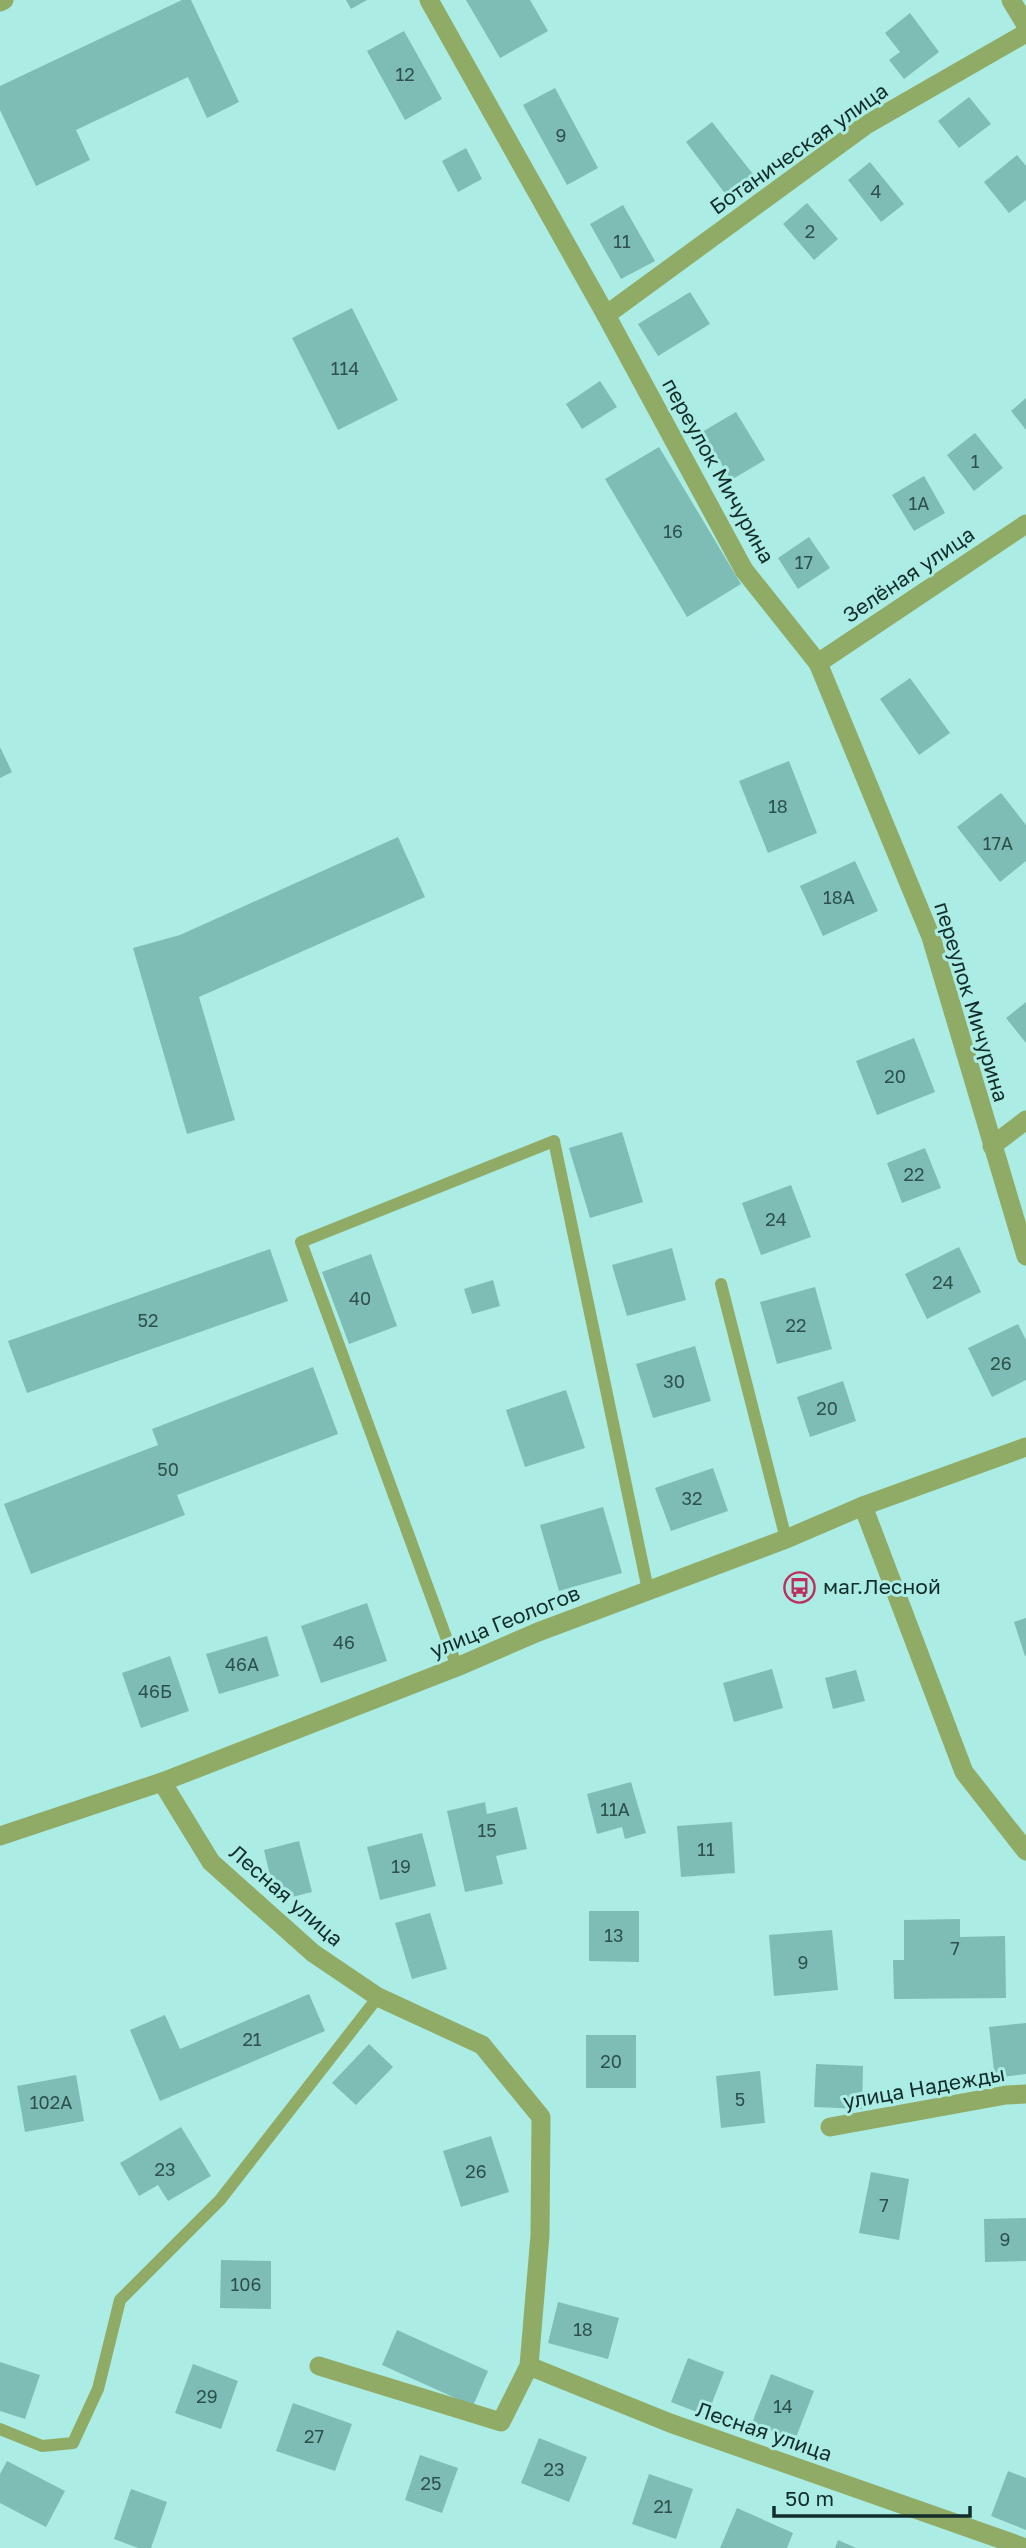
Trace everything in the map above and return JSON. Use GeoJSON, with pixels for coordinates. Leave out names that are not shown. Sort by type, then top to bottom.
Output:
{"type":"FeatureCollection","features":[{"type":"Feature","properties":{"kind":"street","name":"переулок Мичурина"},"geometry":{"type":"LineString","coordinates":[[429,0],[606,315],[744,570],[818,663],[931,937],[1026,1256]]}},
{"type":"Feature","properties":{"kind":"street"},"geometry":{"type":"LineString","coordinates":[[1011,0],[1026,25]]}},
{"type":"Feature","properties":{"kind":"street","name":"Ботаническая улица"},"geometry":{"type":"LineString","coordinates":[[606,315],[866,125],[1026,33]]}},
{"type":"Feature","properties":{"kind":"street","name":"Зелёная улица"},"geometry":{"type":"LineString","coordinates":[[818,663],[1026,524]]}},
{"type":"Feature","properties":{"kind":"street"},"geometry":{"type":"LineString","coordinates":[[992,1146],[1026,1120]]}},
{"type":"Feature","properties":{"kind":"street","name":"улица Геологов"},"geometry":{"type":"LineString","coordinates":[[0,1836],[162,1782],[457,1667],[538,1632],[786,1539],[863,1506],[1026,1447]]}},
{"type":"Feature","properties":{"kind":"street"},"geometry":{"type":"LineString","coordinates":[[863,1506],[964,1772],[1026,1852]]}},
{"type":"Feature","properties":{"kind":"street","name":"Лесная улица"},"geometry":{"type":"LineString","coordinates":[[162,1782],[211,1862],[313,1953],[378,1997],[482,2045],[541,2117],[540,2235],[529,2366],[501,2422],[319,2366]]}},
{"type":"Feature","properties":{"kind":"street","name":"улица Надежды"},"geometry":{"type":"LineString","coordinates":[[830,2127],[1006,2095],[1026,2094]]}},
{"type":"Feature","properties":{"kind":"street","name":"Лесная улица"},"geometry":{"type":"LineString","coordinates":[[529,2366],[670,2423],[1026,2548]]}},
{"type":"Feature","properties":{"kind":"lane"},"geometry":{"type":"LineString","coordinates":[[457,1667],[301,1242],[554,1141],[648,1590]]}},
{"type":"Feature","properties":{"kind":"lane"},"geometry":{"type":"LineString","coordinates":[[722,1284],[786,1539]]}},
{"type":"Feature","properties":{"kind":"lane"},"geometry":{"type":"LineString","coordinates":[[0,2429],[42,2446],[73,2443],[98,2389],[120,2300],[220,2200],[378,1997]]}},
{"type":"Feature","properties":{"kind":"building"},"geometry":{"type":"Polygon","coordinates":[[[182,0],[191,0],[239,102],[207,118],[188,77],[76,130],[90,160],[36,186],[0,110],[0,86],[182,0]]]}},
{"type":"Feature","properties":{"kind":"building"},"geometry":{"type":"Polygon","coordinates":[[[346,0],[367,0],[351,9],[346,0]]]}},
{"type":"Feature","properties":{"kind":"building"},"geometry":{"type":"Polygon","coordinates":[[[466,0],[530,0],[548,31],[500,58],[466,0]]]}},
{"type":"Feature","properties":{"kind":"building"},"geometry":{"type":"Polygon","coordinates":[[[910,13],[939,52],[904,79],[889,60],[900,52],[885,33],[910,13]]]}},
{"type":"Feature","properties":{"kind":"building"},"geometry":{"type":"Polygon","coordinates":[[[404,31],[442,99],[405,120],[367,51],[404,31]]]}},
{"type":"Feature","properties":{"kind":"building"},"geometry":{"type":"Polygon","coordinates":[[[555,88],[598,168],[567,185],[523,105],[555,88]]]}},
{"type":"Feature","properties":{"kind":"building"},"geometry":{"type":"Polygon","coordinates":[[[969,97],[991,124],[959,148],[938,121],[969,97]]]}},
{"type":"Feature","properties":{"kind":"building"},"geometry":{"type":"Polygon","coordinates":[[[712,122],[760,183],[733,204],[686,142],[712,122]]]}},
{"type":"Feature","properties":{"kind":"building"},"geometry":{"type":"Polygon","coordinates":[[[466,148],[482,179],[458,192],[442,161],[466,148]]]}},
{"type":"Feature","properties":{"kind":"building"},"geometry":{"type":"Polygon","coordinates":[[[1017,155],[1026,166],[1026,200],[1009,213],[984,182],[1017,155]]]}},
{"type":"Feature","properties":{"kind":"building"},"geometry":{"type":"Polygon","coordinates":[[[870,162],[904,204],[881,222],[848,180],[870,162]]]}},
{"type":"Feature","properties":{"kind":"building"},"geometry":{"type":"Polygon","coordinates":[[[807,203],[838,239],[814,260],[783,224],[807,203]]]}},
{"type":"Feature","properties":{"kind":"building"},"geometry":{"type":"Polygon","coordinates":[[[623,205],[655,261],[621,279],[590,224],[623,205]]]}},
{"type":"Feature","properties":{"kind":"building"},"geometry":{"type":"Polygon","coordinates":[[[690,292],[710,324],[658,356],[638,324],[690,292]]]}},
{"type":"Feature","properties":{"kind":"building"},"geometry":{"type":"Polygon","coordinates":[[[352,308],[398,400],[338,430],[292,338],[352,308]]]}},
{"type":"Feature","properties":{"kind":"building"},"geometry":{"type":"Polygon","coordinates":[[[600,381],[617,407],[582,429],[566,404],[600,381]]]}},
{"type":"Feature","properties":{"kind":"building"},"geometry":{"type":"Polygon","coordinates":[[[1026,398],[1026,430],[1011,411],[1026,398]]]}},
{"type":"Feature","properties":{"kind":"building"},"geometry":{"type":"Polygon","coordinates":[[[736,412],[765,460],[731,480],[702,432],[736,412]]]}},
{"type":"Feature","properties":{"kind":"building"},"geometry":{"type":"Polygon","coordinates":[[[975,433],[1003,468],[974,491],[947,455],[975,433]]]}},
{"type":"Feature","properties":{"kind":"building"},"geometry":{"type":"Polygon","coordinates":[[[659,447],[741,584],[687,617],[605,479],[659,447]]]}},
{"type":"Feature","properties":{"kind":"building"},"geometry":{"type":"Polygon","coordinates":[[[924,476],[945,513],[914,531],[892,495],[924,476]]]}},
{"type":"Feature","properties":{"kind":"building"},"geometry":{"type":"Polygon","coordinates":[[[809,537],[830,568],[798,589],[778,558],[809,537]]]}},
{"type":"Feature","properties":{"kind":"building"},"geometry":{"type":"Polygon","coordinates":[[[910,678],[950,733],[919,755],[880,699],[910,678]]]}},
{"type":"Feature","properties":{"kind":"building"},"geometry":{"type":"Polygon","coordinates":[[[0,747],[12,772],[0,778],[0,747]]]}},
{"type":"Feature","properties":{"kind":"building"},"geometry":{"type":"Polygon","coordinates":[[[789,761],[817,833],[768,853],[739,781],[789,761]]]}},
{"type":"Feature","properties":{"kind":"building"},"geometry":{"type":"Polygon","coordinates":[[[1001,793],[1026,825],[1026,861],[1000,882],[957,827],[1001,793]]]}},
{"type":"Feature","properties":{"kind":"building"},"geometry":{"type":"Polygon","coordinates":[[[398,837],[425,897],[199,997],[235,1120],[187,1134],[133,948],[180,935],[398,837]]]}},
{"type":"Feature","properties":{"kind":"building"},"geometry":{"type":"Polygon","coordinates":[[[855,861],[878,911],[823,936],[800,886],[855,861]]]}},
{"type":"Feature","properties":{"kind":"building"},"geometry":{"type":"Polygon","coordinates":[[[1026,1002],[1026,1043],[1006,1018],[1026,1002]]]}},
{"type":"Feature","properties":{"kind":"building"},"geometry":{"type":"Polygon","coordinates":[[[914,1038],[935,1092],[877,1115],[856,1061],[914,1038]]]}},
{"type":"Feature","properties":{"kind":"building"},"geometry":{"type":"Polygon","coordinates":[[[622,1132],[643,1202],[590,1218],[569,1148],[622,1132]]]}},
{"type":"Feature","properties":{"kind":"building"},"geometry":{"type":"Polygon","coordinates":[[[925,1148],[941,1188],[902,1203],[887,1163],[925,1148]]]}},
{"type":"Feature","properties":{"kind":"building"},"geometry":{"type":"Polygon","coordinates":[[[791,1185],[811,1237],[761,1255],[742,1203],[791,1185]]]}},
{"type":"Feature","properties":{"kind":"building"},"geometry":{"type":"Polygon","coordinates":[[[959,1247],[981,1292],[927,1319],[905,1274],[959,1247]]]}},
{"type":"Feature","properties":{"kind":"building"},"geometry":{"type":"Polygon","coordinates":[[[672,1248],[686,1300],[627,1316],[612,1265],[672,1248]]]}},
{"type":"Feature","properties":{"kind":"building"},"geometry":{"type":"Polygon","coordinates":[[[270,1249],[288,1301],[27,1393],[8,1341],[270,1249]]]}},
{"type":"Feature","properties":{"kind":"building"},"geometry":{"type":"Polygon","coordinates":[[[371,1254],[397,1326],[349,1344],[322,1272],[371,1254]]]}},
{"type":"Feature","properties":{"kind":"building"},"geometry":{"type":"Polygon","coordinates":[[[493,1280],[500,1306],[472,1314],[464,1289],[493,1280]]]}},
{"type":"Feature","properties":{"kind":"building"},"geometry":{"type":"Polygon","coordinates":[[[815,1287],[832,1349],[777,1364],[760,1302],[815,1287]]]}},
{"type":"Feature","properties":{"kind":"building"},"geometry":{"type":"Polygon","coordinates":[[[1018,1324],[1026,1340],[1026,1380],[992,1397],[968,1348],[1018,1324]]]}},
{"type":"Feature","properties":{"kind":"building"},"geometry":{"type":"Polygon","coordinates":[[[695,1346],[711,1401],[653,1418],[636,1364],[695,1346]]]}},
{"type":"Feature","properties":{"kind":"building"},"geometry":{"type":"Polygon","coordinates":[[[313,1367],[338,1434],[177,1495],[185,1515],[31,1574],[4,1504],[158,1445],[152,1429],[313,1367]]]}},
{"type":"Feature","properties":{"kind":"building"},"geometry":{"type":"Polygon","coordinates":[[[843,1381],[856,1421],[810,1437],[797,1397],[843,1381]]]}},
{"type":"Feature","properties":{"kind":"building"},"geometry":{"type":"Polygon","coordinates":[[[566,1390],[585,1448],[525,1467],[506,1410],[566,1390]]]}},
{"type":"Feature","properties":{"kind":"building"},"geometry":{"type":"Polygon","coordinates":[[[713,1468],[728,1511],[671,1531],[655,1488],[713,1468]]]}},
{"type":"Feature","properties":{"kind":"building"},"geometry":{"type":"Polygon","coordinates":[[[603,1507],[622,1573],[559,1591],[540,1525],[603,1507]]]}},
{"type":"Feature","properties":{"kind":"building"},"geometry":{"type":"Polygon","coordinates":[[[367,1603],[387,1661],[321,1683],[301,1626],[367,1603]]]}},
{"type":"Feature","properties":{"kind":"building"},"geometry":{"type":"Polygon","coordinates":[[[1026,1618],[1026,1656],[1025,1656],[1014,1622],[1026,1618]]]}},
{"type":"Feature","properties":{"kind":"building"},"geometry":{"type":"Polygon","coordinates":[[[267,1636],[279,1676],[219,1694],[206,1654],[267,1636]]]}},
{"type":"Feature","properties":{"kind":"building"},"geometry":{"type":"Polygon","coordinates":[[[170,1656],[189,1711],[141,1728],[122,1673],[170,1656]]]}},
{"type":"Feature","properties":{"kind":"building"},"geometry":{"type":"Polygon","coordinates":[[[772,1669],[783,1708],[734,1722],[723,1683],[772,1669]]]}},
{"type":"Feature","properties":{"kind":"building"},"geometry":{"type":"Polygon","coordinates":[[[856,1670],[865,1701],[833,1709],[825,1678],[856,1670]]]}},
{"type":"Feature","properties":{"kind":"building"},"geometry":{"type":"Polygon","coordinates":[[[631,1782],[646,1833],[625,1839],[622,1827],[597,1834],[587,1794],[631,1782]]]}},
{"type":"Feature","properties":{"kind":"building"},"geometry":{"type":"Polygon","coordinates":[[[485,1802],[487,1814],[517,1807],[527,1849],[496,1856],[503,1884],[465,1892],[447,1811],[485,1802]]]}},
{"type":"Feature","properties":{"kind":"building"},"geometry":{"type":"Polygon","coordinates":[[[732,1822],[735,1873],[681,1877],[677,1826],[732,1822]]]}},
{"type":"Feature","properties":{"kind":"building"},"geometry":{"type":"Polygon","coordinates":[[[422,1833],[436,1886],[380,1900],[367,1847],[422,1833]]]}},
{"type":"Feature","properties":{"kind":"building"},"geometry":{"type":"Polygon","coordinates":[[[299,1841],[312,1892],[276,1901],[264,1850],[299,1841]]]}},
{"type":"Feature","properties":{"kind":"building"},"geometry":{"type":"Polygon","coordinates":[[[589,1911],[639,1911],[639,1962],[589,1961],[589,1911]]]}},
{"type":"Feature","properties":{"kind":"building"},"geometry":{"type":"Polygon","coordinates":[[[430,1913],[447,1969],[412,1979],[395,1923],[430,1913]]]}},
{"type":"Feature","properties":{"kind":"building"},"geometry":{"type":"Polygon","coordinates":[[[960,1919],[960,1937],[1005,1936],[1006,1998],[894,1999],[893,1960],[904,1960],[904,1920],[960,1919]]]}},
{"type":"Feature","properties":{"kind":"building"},"geometry":{"type":"Polygon","coordinates":[[[832,1930],[838,1990],[774,1996],[769,1935],[832,1930]]]}},
{"type":"Feature","properties":{"kind":"building"},"geometry":{"type":"Polygon","coordinates":[[[309,1994],[325,2031],[160,2101],[130,2030],[165,2015],[180,2049],[309,1994]]]}},
{"type":"Feature","properties":{"kind":"building"},"geometry":{"type":"Polygon","coordinates":[[[1026,2023],[1026,2074],[995,2078],[989,2027],[1026,2023]]]}},
{"type":"Feature","properties":{"kind":"building"},"geometry":{"type":"Polygon","coordinates":[[[586,2035],[636,2035],[636,2088],[586,2088],[586,2035]]]}},
{"type":"Feature","properties":{"kind":"building"},"geometry":{"type":"Polygon","coordinates":[[[369,2044],[393,2067],[356,2105],[332,2083],[369,2044]]]}},
{"type":"Feature","properties":{"kind":"building"},"geometry":{"type":"Polygon","coordinates":[[[816,2064],[863,2066],[862,2109],[814,2107],[816,2064]]]}},
{"type":"Feature","properties":{"kind":"building"},"geometry":{"type":"Polygon","coordinates":[[[760,2071],[765,2123],[721,2128],[716,2076],[760,2071]]]}},
{"type":"Feature","properties":{"kind":"building"},"geometry":{"type":"Polygon","coordinates":[[[76,2075],[84,2121],[25,2132],[17,2086],[76,2075]]]}},
{"type":"Feature","properties":{"kind":"building"},"geometry":{"type":"Polygon","coordinates":[[[181,2127],[211,2176],[168,2201],[158,2185],[139,2196],[120,2163],[181,2127]]]}},
{"type":"Feature","properties":{"kind":"building"},"geometry":{"type":"Polygon","coordinates":[[[491,2136],[509,2192],[461,2207],[443,2151],[491,2136]]]}},
{"type":"Feature","properties":{"kind":"building"},"geometry":{"type":"Polygon","coordinates":[[[871,2172],[909,2179],[899,2240],[859,2233],[871,2172]]]}},
{"type":"Feature","properties":{"kind":"building"},"geometry":{"type":"Polygon","coordinates":[[[1026,2218],[1026,2261],[985,2262],[984,2219],[1026,2218]]]}},
{"type":"Feature","properties":{"kind":"building"},"geometry":{"type":"Polygon","coordinates":[[[221,2260],[271,2261],[271,2309],[220,2308],[221,2260]]]}},
{"type":"Feature","properties":{"kind":"building"},"geometry":{"type":"Polygon","coordinates":[[[558,2302],[619,2318],[608,2359],[548,2343],[558,2302]]]}},
{"type":"Feature","properties":{"kind":"building"},"geometry":{"type":"Polygon","coordinates":[[[397,2330],[488,2371],[473,2406],[382,2365],[397,2330]]]}},
{"type":"Feature","properties":{"kind":"building"},"geometry":{"type":"Polygon","coordinates":[[[688,2358],[724,2372],[707,2416],[671,2402],[688,2358]]]}},
{"type":"Feature","properties":{"kind":"building"},"geometry":{"type":"Polygon","coordinates":[[[0,2362],[40,2375],[25,2419],[0,2411],[0,2362]]]}},
{"type":"Feature","properties":{"kind":"building"},"geometry":{"type":"Polygon","coordinates":[[[193,2364],[238,2381],[221,2429],[175,2413],[193,2364]]]}},
{"type":"Feature","properties":{"kind":"building"},"geometry":{"type":"Polygon","coordinates":[[[771,2374],[814,2391],[795,2440],[752,2423],[771,2374]]]}},
{"type":"Feature","properties":{"kind":"building"},"geometry":{"type":"Polygon","coordinates":[[[293,2403],[352,2424],[335,2471],[276,2451],[293,2403]]]}},
{"type":"Feature","properties":{"kind":"building"},"geometry":{"type":"Polygon","coordinates":[[[539,2438],[587,2457],[569,2502],[521,2483],[539,2438]]]}},
{"type":"Feature","properties":{"kind":"building"},"geometry":{"type":"Polygon","coordinates":[[[420,2455],[458,2468],[442,2513],[405,2500],[420,2455]]]}},
{"type":"Feature","properties":{"kind":"building"},"geometry":{"type":"Polygon","coordinates":[[[7,2461],[65,2491],[46,2527],[0,2503],[0,2474],[7,2461]]]}},
{"type":"Feature","properties":{"kind":"building"},"geometry":{"type":"Polygon","coordinates":[[[1008,2471],[1026,2478],[1026,2530],[991,2516],[1008,2471]]]}},
{"type":"Feature","properties":{"kind":"building"},"geometry":{"type":"Polygon","coordinates":[[[649,2474],[693,2489],[676,2539],[632,2524],[649,2474]]]}},
{"type":"Feature","properties":{"kind":"building"},"geometry":{"type":"Polygon","coordinates":[[[131,2489],[167,2502],[151,2548],[138,2548],[114,2539],[131,2489]]]}},
{"type":"Feature","properties":{"kind":"building"},"geometry":{"type":"Polygon","coordinates":[[[737,2508],[793,2533],[787,2548],[720,2548],[737,2508]]]}},
{"type":"Feature","properties":{"kind":"building"},"geometry":{"type":"Polygon","coordinates":[[[838,2540],[856,2548],[835,2548],[838,2540]]]}},
{"type":"Feature","properties":{"kind":"place","name":"маг.Лесной"},"geometry":{"type":"Point","coordinates":[800,1587]}}]}
